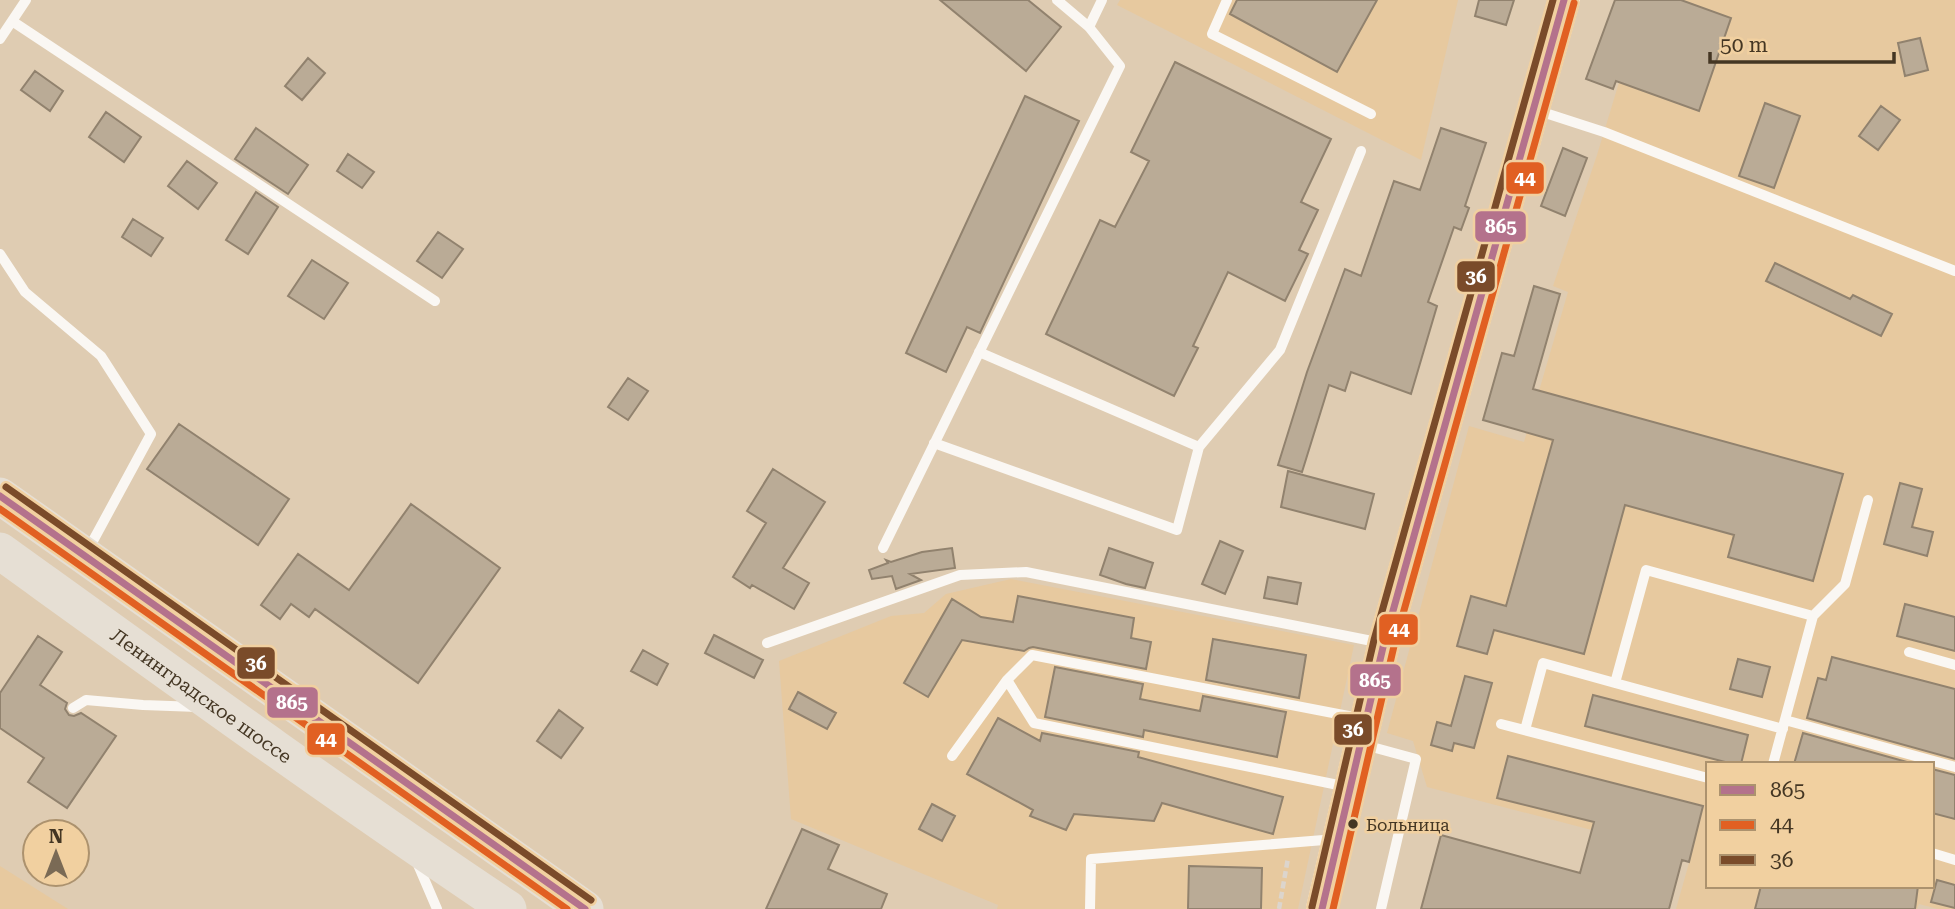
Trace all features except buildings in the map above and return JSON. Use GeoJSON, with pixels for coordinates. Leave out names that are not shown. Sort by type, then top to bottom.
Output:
{"type":"FeatureCollection","features":[{"type":"Feature","properties":{"kind":"highway"},"geometry":{"type":"LineString","coordinates":[[0,496],[585,909]]}},
{"type":"Feature","properties":{"kind":"highway","name":"Ленинградское шоссе"},"geometry":{"type":"LineString","coordinates":[[0,551],[223,712],[508,909]]}},
{"type":"Feature","properties":{"kind":"main road"},"geometry":{"type":"LineString","coordinates":[[1322,909],[1384,643],[1564,0]]}},
{"type":"Feature","properties":{"kind":"lane"},"geometry":{"type":"LineString","coordinates":[[0,39],[26,0]]}},
{"type":"Feature","properties":{"kind":"lane"},"geometry":{"type":"LineString","coordinates":[[883,548],[1120,66],[1089,27],[1057,0]]}},
{"type":"Feature","properties":{"kind":"lane"},"geometry":{"type":"LineString","coordinates":[[1089,27],[1102,0]]}},
{"type":"Feature","properties":{"kind":"lane"},"geometry":{"type":"LineString","coordinates":[[1227,0],[1212,33],[1371,114]]}},
{"type":"Feature","properties":{"kind":"lane"},"geometry":{"type":"LineString","coordinates":[[12,21],[435,300]]}},
{"type":"Feature","properties":{"kind":"lane"},"geometry":{"type":"LineString","coordinates":[[1533,109],[1604,132],[1955,271]]}},
{"type":"Feature","properties":{"kind":"lane"},"geometry":{"type":"LineString","coordinates":[[934,443],[1177,530],[1199,447],[1280,350],[1361,152]]}},
{"type":"Feature","properties":{"kind":"lane"},"geometry":{"type":"LineString","coordinates":[[0,254],[25,292],[101,356],[151,434],[85,555]]}},
{"type":"Feature","properties":{"kind":"lane"},"geometry":{"type":"LineString","coordinates":[[979,352],[1199,447]]}},
{"type":"Feature","properties":{"kind":"lane"},"geometry":{"type":"LineString","coordinates":[[1774,762],[1813,616],[1845,584],[1868,500]]}},
{"type":"Feature","properties":{"kind":"lane"},"geometry":{"type":"LineString","coordinates":[[1615,683],[1646,570],[1813,616]]}},
{"type":"Feature","properties":{"kind":"lane"},"geometry":{"type":"LineString","coordinates":[[767,643],[960,575],[1026,572],[1384,643]]}},
{"type":"Feature","properties":{"kind":"lane"},"geometry":{"type":"LineString","coordinates":[[1909,652],[1955,665]]}},
{"type":"Feature","properties":{"kind":"lane"},"geometry":{"type":"LineString","coordinates":[[952,756],[1007,680],[1032,655],[1364,732],[1416,759],[1381,909]]}},
{"type":"Feature","properties":{"kind":"lane"},"geometry":{"type":"LineString","coordinates":[[1525,730],[1543,663],[1955,767]]}},
{"type":"Feature","properties":{"kind":"lane"},"geometry":{"type":"LineString","coordinates":[[1007,680],[1034,723],[1351,787]]}},
{"type":"Feature","properties":{"kind":"lane"},"geometry":{"type":"LineString","coordinates":[[74,708],[86,700],[206,707],[223,712]]}},
{"type":"Feature","properties":{"kind":"lane"},"geometry":{"type":"LineString","coordinates":[[1501,724],[1706,777]]}},
{"type":"Feature","properties":{"kind":"lane"},"geometry":{"type":"LineString","coordinates":[[1090,909],[1091,859],[1338,839]]}},
{"type":"Feature","properties":{"kind":"lane"},"geometry":{"type":"LineString","coordinates":[[408,841],[437,909]]}},
{"type":"Feature","properties":{"kind":"lane"},"geometry":{"type":"LineString","coordinates":[[1934,854],[1955,860]]}},
{"type":"Feature","properties":{"kind":"path"},"geometry":{"type":"LineString","coordinates":[[1279,909],[1290,843]]}},
{"type":"Feature","properties":{"kind":"shaded area"},"geometry":{"type":"Polygon","coordinates":[[[1120,0],[1458,0],[1421,160],[1117,5],[1120,0]]]}},
{"type":"Feature","properties":{"kind":"shaded area"},"geometry":{"type":"Polygon","coordinates":[[[1644,0],[1955,0],[1955,909],[1938,909],[1919,904],[1917,909],[1676,909],[1691,856],[1427,787],[1413,741],[1387,733],[1469,426],[1524,442],[1568,292],[1553,286],[1597,155],[1644,0]]]}},
{"type":"Feature","properties":{"kind":"shaded area"},"geometry":{"type":"Polygon","coordinates":[[[1011,579],[1354,645],[1298,909],[997,909],[998,905],[791,819],[779,661],[891,616],[924,613],[946,594],[1011,579]]]}},
{"type":"Feature","properties":{"kind":"shaded area"},"geometry":{"type":"Polygon","coordinates":[[[0,866],[21,879],[21,888],[35,888],[68,909],[0,909],[0,866]]]}},
{"type":"Feature","properties":{"kind":"transit line","name":"36"},"geometry":{"type":"LineString","coordinates":[[1312,907],[1374,640],[1553,0]]}},
{"type":"Feature","properties":{"kind":"transit line","name":"865"},"geometry":{"type":"LineString","coordinates":[[1322,909],[1384,643],[1564,0]]}},
{"type":"Feature","properties":{"kind":"transit line","name":"44"},"geometry":{"type":"LineString","coordinates":[[1333,909],[1394,646],[1574,3]]}},
{"type":"Feature","properties":{"kind":"transit line","name":"36"},"geometry":{"type":"LineString","coordinates":[[6,487],[591,900]]}},
{"type":"Feature","properties":{"kind":"transit line","name":"865"},"geometry":{"type":"LineString","coordinates":[[0,496],[585,909]]}},
{"type":"Feature","properties":{"kind":"transit line","name":"44"},"geometry":{"type":"LineString","coordinates":[[0,509],[567,909]]}},
{"type":"Feature","properties":{"kind":"place","name":"Больница"},"geometry":{"type":"Point","coordinates":[1353,824]}}]}
